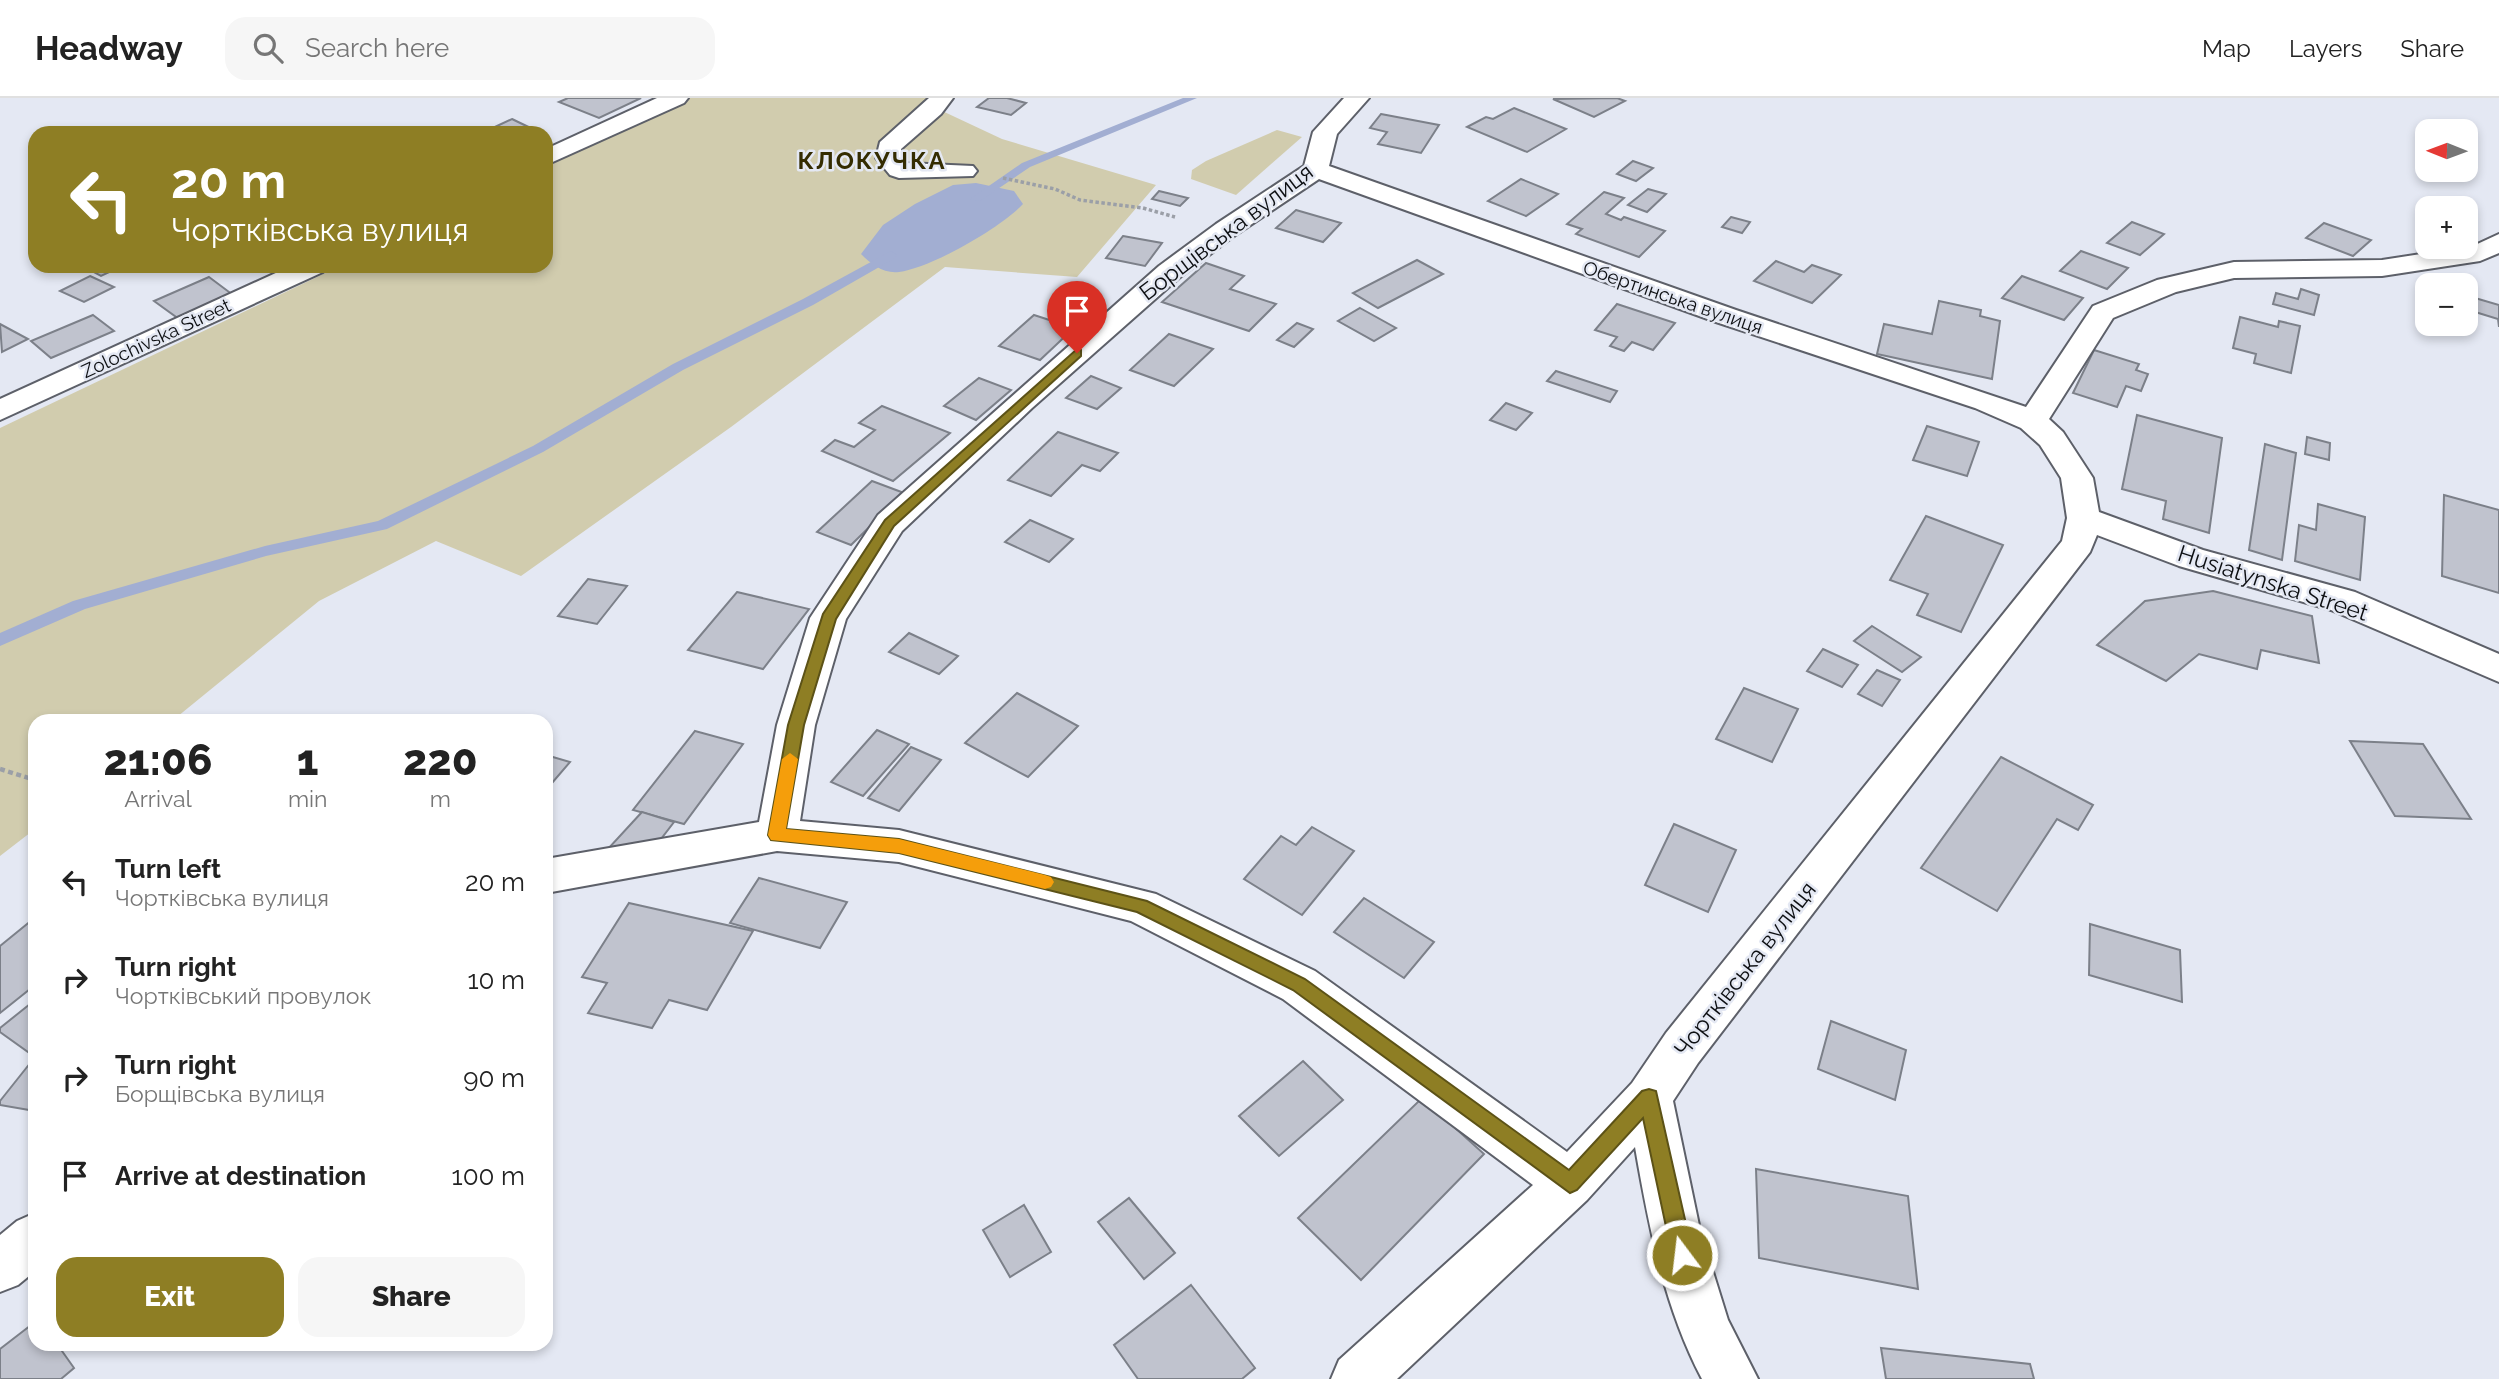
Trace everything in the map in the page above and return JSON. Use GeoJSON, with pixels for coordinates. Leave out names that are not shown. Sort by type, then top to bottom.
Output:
{"type":"FeatureCollection","features":[{"type":"Feature","properties":{"kind":"street"},"geometry":{"type":"LineString","coordinates":[[553,155],[676,98]]}},
{"type":"Feature","properties":{"kind":"street"},"geometry":{"type":"LineString","coordinates":[[941,98],[933,109],[890,147],[888,158],[899,170],[964,171]]}},
{"type":"Feature","properties":{"kind":"street","name":"Борщівська вулиця"},"geometry":{"type":"LineString","coordinates":[[777,835],[796,725],[828,618],[890,523],[1021,402],[1159,281],[1225,230],[1315,170],[1325,132],[1357,98]]}},
{"type":"Feature","properties":{"kind":"street","name":"Обертинська вулиця"},"geometry":{"type":"LineString","coordinates":[[1315,170],[1726,316],[1986,402],[2032,421],[2052,439],[2077,478],[2084,518]]}},
{"type":"Feature","properties":{"kind":"street"},"geometry":{"type":"LineString","coordinates":[[2032,421],[2103,312],[2166,286],[2234,270],[2382,268],[2480,253],[2499,242]]}},
{"type":"Feature","properties":{"kind":"street","name":"Zolochivska Street"},"geometry":{"type":"LineString","coordinates":[[0,411],[298,273]]}},
{"type":"Feature","properties":{"kind":"street","name":"Husiatynska Street"},"geometry":{"type":"LineString","coordinates":[[2084,518],[2191,558],[2343,601],[2499,669]]}},
{"type":"Feature","properties":{"kind":"street","name":"Чортківська вулиця"},"geometry":{"type":"LineString","coordinates":[[1358,1379],[1570,1183],[1649,1098],[1682,1048],[2078,544],[2084,518]]}},
{"type":"Feature","properties":{"kind":"street"},"geometry":{"type":"LineString","coordinates":[[553,875],[777,835],[899,846],[1141,906],[1299,985],[1570,1183]]}},
{"type":"Feature","properties":{"kind":"street"},"geometry":{"type":"LineString","coordinates":[[1649,1098],[1675,1230],[1705,1331],[1731,1379]]}},
{"type":"Feature","properties":{"kind":"street"},"geometry":{"type":"LineString","coordinates":[[0,1266],[28,1244]]}},
{"type":"Feature","properties":{"kind":"path"},"geometry":{"type":"LineString","coordinates":[[964,171],[1055,189],[1080,200],[1143,208],[1225,230]]}},
{"type":"Feature","properties":{"kind":"path"},"geometry":{"type":"LineString","coordinates":[[0,769],[28,778]]}},
{"type":"Feature","properties":{"kind":"shaded area"},"geometry":{"type":"Polygon","coordinates":[[[668,98],[943,98],[938,109],[1002,139],[1156,185],[1077,277],[945,267],[731,427],[521,576],[436,541],[319,601],[181,714],[28,714],[28,834],[0,856],[0,428],[325,273],[553,273],[553,152],[668,98]]]}},
{"type":"Feature","properties":{"kind":"shaded area"},"geometry":{"type":"Polygon","coordinates":[[[1277,130],[1302,137],[1236,195],[1191,179],[1192,170],[1206,161],[1277,130]]]}},
{"type":"Feature","properties":{"kind":"water"},"geometry":{"type":"Polygon","coordinates":[[[976,183],[1014,191],[1023,204],[999,224],[965,245],[913,269],[899,272],[883,270],[861,254],[883,225],[915,204],[953,185],[976,183]]]}},
{"type":"Feature","properties":{"kind":"building"},"geometry":{"type":"Polygon","coordinates":[[[568,98],[641,98],[599,118],[559,102],[568,98]]]}},
{"type":"Feature","properties":{"kind":"building"},"geometry":{"type":"Polygon","coordinates":[[[989,98],[1007,98],[1026,103],[1011,115],[977,107],[989,98]]]}},
{"type":"Feature","properties":{"kind":"building"},"geometry":{"type":"Polygon","coordinates":[[[1617,98],[1625,101],[1594,117],[1553,99],[1617,98]]]}},
{"type":"Feature","properties":{"kind":"building"},"geometry":{"type":"Polygon","coordinates":[[[1514,108],[1566,129],[1527,152],[1467,127],[1486,117],[1493,119],[1514,108]]]}},
{"type":"Feature","properties":{"kind":"building"},"geometry":{"type":"Polygon","coordinates":[[[1381,114],[1439,125],[1421,153],[1378,144],[1387,132],[1370,128],[1381,114]]]}},
{"type":"Feature","properties":{"kind":"building"},"geometry":{"type":"Polygon","coordinates":[[[512,119],[526,126],[497,126],[512,119]]]}},
{"type":"Feature","properties":{"kind":"building"},"geometry":{"type":"Polygon","coordinates":[[[1633,161],[1653,168],[1636,181],[1617,174],[1633,161]]]}},
{"type":"Feature","properties":{"kind":"building"},"geometry":{"type":"Polygon","coordinates":[[[1521,179],[1558,194],[1526,216],[1488,201],[1521,179]]]}},
{"type":"Feature","properties":{"kind":"building"},"geometry":{"type":"Polygon","coordinates":[[[1648,189],[1666,194],[1647,212],[1628,205],[1648,189]]]}},
{"type":"Feature","properties":{"kind":"building"},"geometry":{"type":"Polygon","coordinates":[[[1159,191],[1188,198],[1180,206],[1152,199],[1159,191]]]}},
{"type":"Feature","properties":{"kind":"building"},"geometry":{"type":"Polygon","coordinates":[[[1604,192],[1624,198],[1606,214],[1621,220],[1624,217],[1665,231],[1639,257],[1576,234],[1582,229],[1567,224],[1604,192]]]}},
{"type":"Feature","properties":{"kind":"building"},"geometry":{"type":"Polygon","coordinates":[[[1296,210],[1341,223],[1323,242],[1276,228],[1296,210]]]}},
{"type":"Feature","properties":{"kind":"building"},"geometry":{"type":"Polygon","coordinates":[[[1731,217],[1750,222],[1742,233],[1722,227],[1731,217]]]}},
{"type":"Feature","properties":{"kind":"building"},"geometry":{"type":"Polygon","coordinates":[[[2132,222],[2164,234],[2140,255],[2107,243],[2132,222]]]}},
{"type":"Feature","properties":{"kind":"building"},"geometry":{"type":"Polygon","coordinates":[[[2324,223],[2371,240],[2353,256],[2306,238],[2324,223]]]}},
{"type":"Feature","properties":{"kind":"building"},"geometry":{"type":"Polygon","coordinates":[[[1123,236],[1162,243],[1145,266],[1106,258],[1123,236]]]}},
{"type":"Feature","properties":{"kind":"building"},"geometry":{"type":"Polygon","coordinates":[[[2081,251],[2128,268],[2107,289],[2060,271],[2081,251]]]}},
{"type":"Feature","properties":{"kind":"building"},"geometry":{"type":"Polygon","coordinates":[[[1417,260],[1443,274],[1378,308],[1353,293],[1417,260]]]}},
{"type":"Feature","properties":{"kind":"building"},"geometry":{"type":"Polygon","coordinates":[[[1776,261],[1804,272],[1812,265],[1841,275],[1812,303],[1754,281],[1776,261]]]}},
{"type":"Feature","properties":{"kind":"building"},"geometry":{"type":"Polygon","coordinates":[[[1206,263],[1244,276],[1230,289],[1276,304],[1249,331],[1162,302],[1206,263]]]}},
{"type":"Feature","properties":{"kind":"building"},"geometry":{"type":"Polygon","coordinates":[[[90,276],[114,287],[84,302],[60,291],[90,276]]]}},
{"type":"Feature","properties":{"kind":"building"},"geometry":{"type":"Polygon","coordinates":[[[2022,276],[2083,298],[2064,320],[2002,298],[2022,276]]]}},
{"type":"Feature","properties":{"kind":"building"},"geometry":{"type":"Polygon","coordinates":[[[209,277],[233,295],[179,319],[154,301],[209,277]]]}},
{"type":"Feature","properties":{"kind":"building"},"geometry":{"type":"Polygon","coordinates":[[[2301,289],[2319,295],[2314,315],[2273,304],[2276,293],[2298,299],[2301,289]]]}},
{"type":"Feature","properties":{"kind":"building"},"geometry":{"type":"Polygon","coordinates":[[[2478,299],[2499,305],[2499,327],[2498,319],[2478,313],[2478,299]]]}},
{"type":"Feature","properties":{"kind":"building"},"geometry":{"type":"Polygon","coordinates":[[[1939,301],[1981,310],[1980,316],[2000,321],[1992,379],[1877,354],[1884,324],[1932,334],[1939,301]]]}},
{"type":"Feature","properties":{"kind":"building"},"geometry":{"type":"Polygon","coordinates":[[[1617,304],[1675,323],[1653,350],[1632,342],[1624,351],[1610,346],[1617,337],[1595,330],[1617,304]]]}},
{"type":"Feature","properties":{"kind":"building"},"geometry":{"type":"Polygon","coordinates":[[[1360,308],[1396,328],[1374,341],[1338,321],[1360,308]]]}},
{"type":"Feature","properties":{"kind":"building"},"geometry":{"type":"Polygon","coordinates":[[[93,315],[114,331],[51,358],[31,341],[93,315]]]}},
{"type":"Feature","properties":{"kind":"building"},"geometry":{"type":"Polygon","coordinates":[[[1034,315],[1074,328],[1040,360],[999,346],[1034,315]]]}},
{"type":"Feature","properties":{"kind":"building"},"geometry":{"type":"Polygon","coordinates":[[[2240,317],[2278,327],[2279,321],[2300,326],[2291,373],[2254,363],[2256,354],[2233,348],[2240,317]]]}},
{"type":"Feature","properties":{"kind":"building"},"geometry":{"type":"Polygon","coordinates":[[[1297,323],[1313,329],[1294,347],[1277,340],[1297,323]]]}},
{"type":"Feature","properties":{"kind":"building"},"geometry":{"type":"Polygon","coordinates":[[[0,324],[28,339],[2,352],[0,324]]]}},
{"type":"Feature","properties":{"kind":"building"},"geometry":{"type":"Polygon","coordinates":[[[1169,334],[1213,349],[1174,386],[1130,370],[1169,334]]]}},
{"type":"Feature","properties":{"kind":"building"},"geometry":{"type":"Polygon","coordinates":[[[2094,350],[2139,364],[2136,370],[2148,374],[2141,391],[2126,386],[2117,407],[2073,393],[2094,350]]]}},
{"type":"Feature","properties":{"kind":"building"},"geometry":{"type":"Polygon","coordinates":[[[1556,371],[1617,391],[1610,402],[1547,381],[1556,371]]]}},
{"type":"Feature","properties":{"kind":"building"},"geometry":{"type":"Polygon","coordinates":[[[1091,376],[1121,388],[1097,409],[1066,398],[1091,376]]]}},
{"type":"Feature","properties":{"kind":"building"},"geometry":{"type":"Polygon","coordinates":[[[979,378],[1011,390],[976,420],[944,406],[979,378]]]}},
{"type":"Feature","properties":{"kind":"building"},"geometry":{"type":"Polygon","coordinates":[[[1506,403],[1532,413],[1516,430],[1490,420],[1506,403]]]}},
{"type":"Feature","properties":{"kind":"building"},"geometry":{"type":"Polygon","coordinates":[[[882,406],[950,433],[893,481],[822,451],[835,440],[854,447],[875,430],[859,423],[882,406]]]}},
{"type":"Feature","properties":{"kind":"building"},"geometry":{"type":"Polygon","coordinates":[[[2137,415],[2222,438],[2209,533],[2163,519],[2166,501],[2122,489],[2137,415]]]}},
{"type":"Feature","properties":{"kind":"building"},"geometry":{"type":"Polygon","coordinates":[[[1927,426],[1979,442],[1967,476],[1913,460],[1927,426]]]}},
{"type":"Feature","properties":{"kind":"building"},"geometry":{"type":"Polygon","coordinates":[[[1058,432],[1118,453],[1100,471],[1082,465],[1051,496],[1008,480],[1058,432]]]}},
{"type":"Feature","properties":{"kind":"building"},"geometry":{"type":"Polygon","coordinates":[[[2307,437],[2330,443],[2329,460],[2305,454],[2307,437]]]}},
{"type":"Feature","properties":{"kind":"building"},"geometry":{"type":"Polygon","coordinates":[[[2265,444],[2296,453],[2282,560],[2249,550],[2265,444]]]}},
{"type":"Feature","properties":{"kind":"building"},"geometry":{"type":"Polygon","coordinates":[[[872,481],[904,493],[851,545],[817,532],[872,481]]]}},
{"type":"Feature","properties":{"kind":"building"},"geometry":{"type":"Polygon","coordinates":[[[2444,495],[2499,510],[2499,593],[2442,576],[2444,495]]]}},
{"type":"Feature","properties":{"kind":"building"},"geometry":{"type":"Polygon","coordinates":[[[2318,504],[2365,517],[2360,580],[2295,561],[2299,525],[2316,530],[2318,504]]]}},
{"type":"Feature","properties":{"kind":"building"},"geometry":{"type":"Polygon","coordinates":[[[1926,516],[2003,545],[1961,632],[1917,615],[1928,594],[1890,580],[1926,516]]]}},
{"type":"Feature","properties":{"kind":"building"},"geometry":{"type":"Polygon","coordinates":[[[1030,520],[1073,539],[1049,562],[1005,542],[1030,520]]]}},
{"type":"Feature","properties":{"kind":"building"},"geometry":{"type":"Polygon","coordinates":[[[588,579],[627,586],[597,624],[558,616],[588,579]]]}},
{"type":"Feature","properties":{"kind":"building"},"geometry":{"type":"Polygon","coordinates":[[[2213,591],[2312,616],[2319,663],[2261,650],[2257,669],[2199,654],[2166,681],[2097,645],[2145,601],[2213,591]]]}},
{"type":"Feature","properties":{"kind":"building"},"geometry":{"type":"Polygon","coordinates":[[[737,592],[809,609],[763,669],[688,650],[737,592]]]}},
{"type":"Feature","properties":{"kind":"building"},"geometry":{"type":"Polygon","coordinates":[[[1872,626],[1921,657],[1902,672],[1854,641],[1872,626]]]}},
{"type":"Feature","properties":{"kind":"building"},"geometry":{"type":"Polygon","coordinates":[[[909,633],[958,656],[939,674],[889,652],[909,633]]]}},
{"type":"Feature","properties":{"kind":"building"},"geometry":{"type":"Polygon","coordinates":[[[1823,649],[1858,665],[1842,687],[1807,671],[1823,649]]]}},
{"type":"Feature","properties":{"kind":"building"},"geometry":{"type":"Polygon","coordinates":[[[1877,670],[1900,680],[1882,706],[1858,694],[1877,670]]]}},
{"type":"Feature","properties":{"kind":"building"},"geometry":{"type":"Polygon","coordinates":[[[1744,688],[1798,709],[1772,762],[1716,739],[1744,688]]]}},
{"type":"Feature","properties":{"kind":"building"},"geometry":{"type":"Polygon","coordinates":[[[1017,693],[1078,726],[1028,777],[965,743],[1017,693]]]}},
{"type":"Feature","properties":{"kind":"building"},"geometry":{"type":"Polygon","coordinates":[[[877,730],[909,744],[863,796],[831,782],[877,730]]]}},
{"type":"Feature","properties":{"kind":"building"},"geometry":{"type":"Polygon","coordinates":[[[695,731],[743,744],[684,824],[633,810],[695,731]]]}},
{"type":"Feature","properties":{"kind":"building"},"geometry":{"type":"Polygon","coordinates":[[[2350,741],[2423,744],[2471,819],[2395,816],[2350,741]]]}},
{"type":"Feature","properties":{"kind":"building"},"geometry":{"type":"Polygon","coordinates":[[[911,747],[941,760],[899,811],[868,798],[911,747]]]}},
{"type":"Feature","properties":{"kind":"building"},"geometry":{"type":"Polygon","coordinates":[[[553,757],[570,762],[553,782],[553,757]]]}},
{"type":"Feature","properties":{"kind":"building"},"geometry":{"type":"Polygon","coordinates":[[[2001,757],[2093,805],[2078,830],[2057,819],[1997,911],[1921,868],[2001,757]]]}},
{"type":"Feature","properties":{"kind":"building"},"geometry":{"type":"Polygon","coordinates":[[[642,812],[674,822],[654,848],[606,851],[642,812]]]}},
{"type":"Feature","properties":{"kind":"building"},"geometry":{"type":"Polygon","coordinates":[[[1674,824],[1736,850],[1708,912],[1645,885],[1674,824]]]}},
{"type":"Feature","properties":{"kind":"building"},"geometry":{"type":"Polygon","coordinates":[[[1312,827],[1354,851],[1302,915],[1244,879],[1281,836],[1296,845],[1312,827]]]}},
{"type":"Feature","properties":{"kind":"building"},"geometry":{"type":"Polygon","coordinates":[[[759,878],[847,902],[820,948],[730,923],[759,878]]]}},
{"type":"Feature","properties":{"kind":"building"},"geometry":{"type":"Polygon","coordinates":[[[1364,898],[1434,942],[1404,978],[1334,932],[1364,898]]]}},
{"type":"Feature","properties":{"kind":"building"},"geometry":{"type":"Polygon","coordinates":[[[629,903],[753,931],[707,1010],[669,1000],[652,1028],[588,1013],[607,983],[582,977],[629,903]]]}},
{"type":"Feature","properties":{"kind":"building"},"geometry":{"type":"Polygon","coordinates":[[[28,923],[28,991],[0,1013],[0,946],[28,923]]]}},
{"type":"Feature","properties":{"kind":"building"},"geometry":{"type":"Polygon","coordinates":[[[2090,924],[2180,950],[2182,1002],[2089,975],[2090,924]]]}},
{"type":"Feature","properties":{"kind":"building"},"geometry":{"type":"Polygon","coordinates":[[[28,1006],[28,1052],[0,1032],[0,1028],[28,1006]]]}},
{"type":"Feature","properties":{"kind":"building"},"geometry":{"type":"Polygon","coordinates":[[[1831,1021],[1906,1050],[1895,1100],[1818,1069],[1831,1021]]]}},
{"type":"Feature","properties":{"kind":"building"},"geometry":{"type":"Polygon","coordinates":[[[1303,1061],[1343,1100],[1279,1156],[1239,1116],[1303,1061]]]}},
{"type":"Feature","properties":{"kind":"building"},"geometry":{"type":"Polygon","coordinates":[[[28,1066],[28,1110],[0,1105],[0,1101],[28,1066]]]}},
{"type":"Feature","properties":{"kind":"building"},"geometry":{"type":"Polygon","coordinates":[[[1422,1098],[1484,1154],[1361,1280],[1298,1218],[1422,1098]]]}},
{"type":"Feature","properties":{"kind":"building"},"geometry":{"type":"Polygon","coordinates":[[[1756,1169],[1908,1196],[1918,1289],[1759,1258],[1756,1169]]]}},
{"type":"Feature","properties":{"kind":"building"},"geometry":{"type":"Polygon","coordinates":[[[1129,1198],[1175,1253],[1144,1279],[1098,1222],[1129,1198]]]}},
{"type":"Feature","properties":{"kind":"building"},"geometry":{"type":"Polygon","coordinates":[[[1024,1205],[1051,1252],[1010,1277],[983,1230],[1024,1205]]]}},
{"type":"Feature","properties":{"kind":"building"},"geometry":{"type":"Polygon","coordinates":[[[1191,1285],[1255,1368],[1242,1379],[1138,1379],[1114,1345],[1191,1285]]]}},
{"type":"Feature","properties":{"kind":"building"},"geometry":{"type":"Polygon","coordinates":[[[28,1327],[28,1351],[62,1351],[74,1368],[61,1379],[0,1379],[0,1349],[28,1327]]]}},
{"type":"Feature","properties":{"kind":"building"},"geometry":{"type":"Polygon","coordinates":[[[1881,1348],[2030,1364],[2034,1379],[1886,1379],[1881,1348]]]}},
{"type":"Feature","properties":{"kind":"waterway"},"geometry":{"type":"LineString","coordinates":[[976,199],[1026,165],[1192,98]]}},
{"type":"Feature","properties":{"kind":"waterway"},"geometry":{"type":"LineString","coordinates":[[0,640],[79,605],[265,551],[382,525],[538,449],[678,367],[808,302],[891,255]]}},
{"type":"Feature","properties":{"kind":"slow traffic"},"geometry":{"type":"LineString","coordinates":[[790,759],[777,835],[899,846],[1045,882]]}},
{"type":"Feature","properties":{"kind":"district","name":"КЛОКУЧКА"},"geometry":{"type":"Point","coordinates":[872,161]}},
{"type":"Feature","properties":{"kind":"route"},"geometry":{"type":"LineString","coordinates":[[1077,353],[890,523],[828,618],[796,725],[777,835],[899,846],[1141,906],[1299,985],[1570,1183],[1649,1098],[1682,1255]]}}]}
